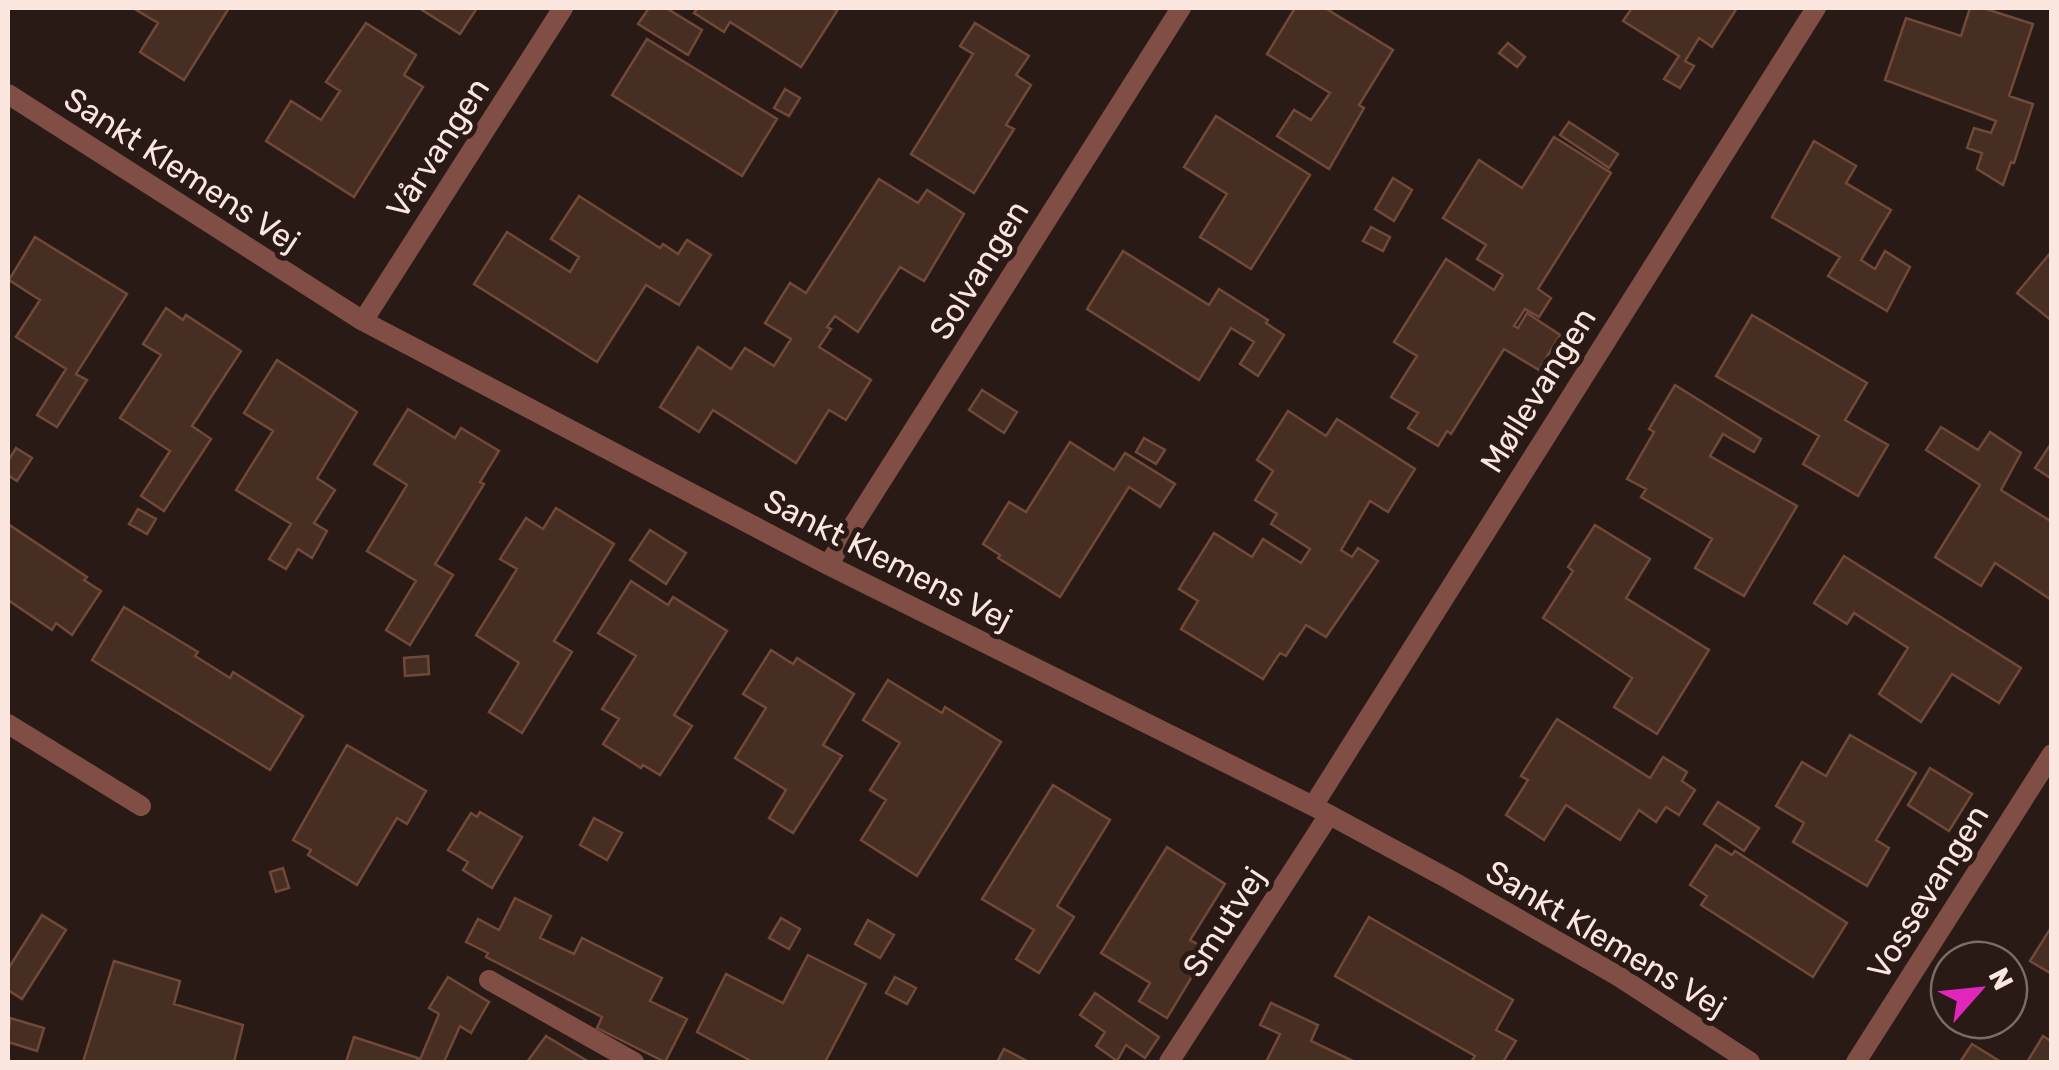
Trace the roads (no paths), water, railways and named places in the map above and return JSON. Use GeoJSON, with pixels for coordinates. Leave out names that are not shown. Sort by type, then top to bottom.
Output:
{"type":"FeatureCollection","features":[{"type":"Feature","properties":{"kind":"street","name":"Vårvangen"},"geometry":{"type":"LineString","coordinates":[[364,321],[563,8]]}},
{"type":"Feature","properties":{"kind":"street","name":"Solvangen"},"geometry":{"type":"LineString","coordinates":[[828,565],[1181,8]]}},
{"type":"Feature","properties":{"kind":"street","name":"Møllevangen"},"geometry":{"type":"LineString","coordinates":[[1321,810],[1816,8]]}},
{"type":"Feature","properties":{"kind":"street","name":"Sankt Klemens Vej"},"geometry":{"type":"LineString","coordinates":[[8,94],[364,321],[828,565],[1321,810],[1618,976],[1750,1062]]}},
{"type":"Feature","properties":{"kind":"street"},"geometry":{"type":"LineString","coordinates":[[8,724],[141,806]]}},
{"type":"Feature","properties":{"kind":"street","name":"Vossevangen"},"geometry":{"type":"LineString","coordinates":[[1856,1062],[2052,754]]}},
{"type":"Feature","properties":{"kind":"street","name":"Smutvej"},"geometry":{"type":"LineString","coordinates":[[1169,1062],[1321,810]]}},
{"type":"Feature","properties":{"kind":"street"},"geometry":{"type":"LineString","coordinates":[[489,980],[634,1062]]}}]}
